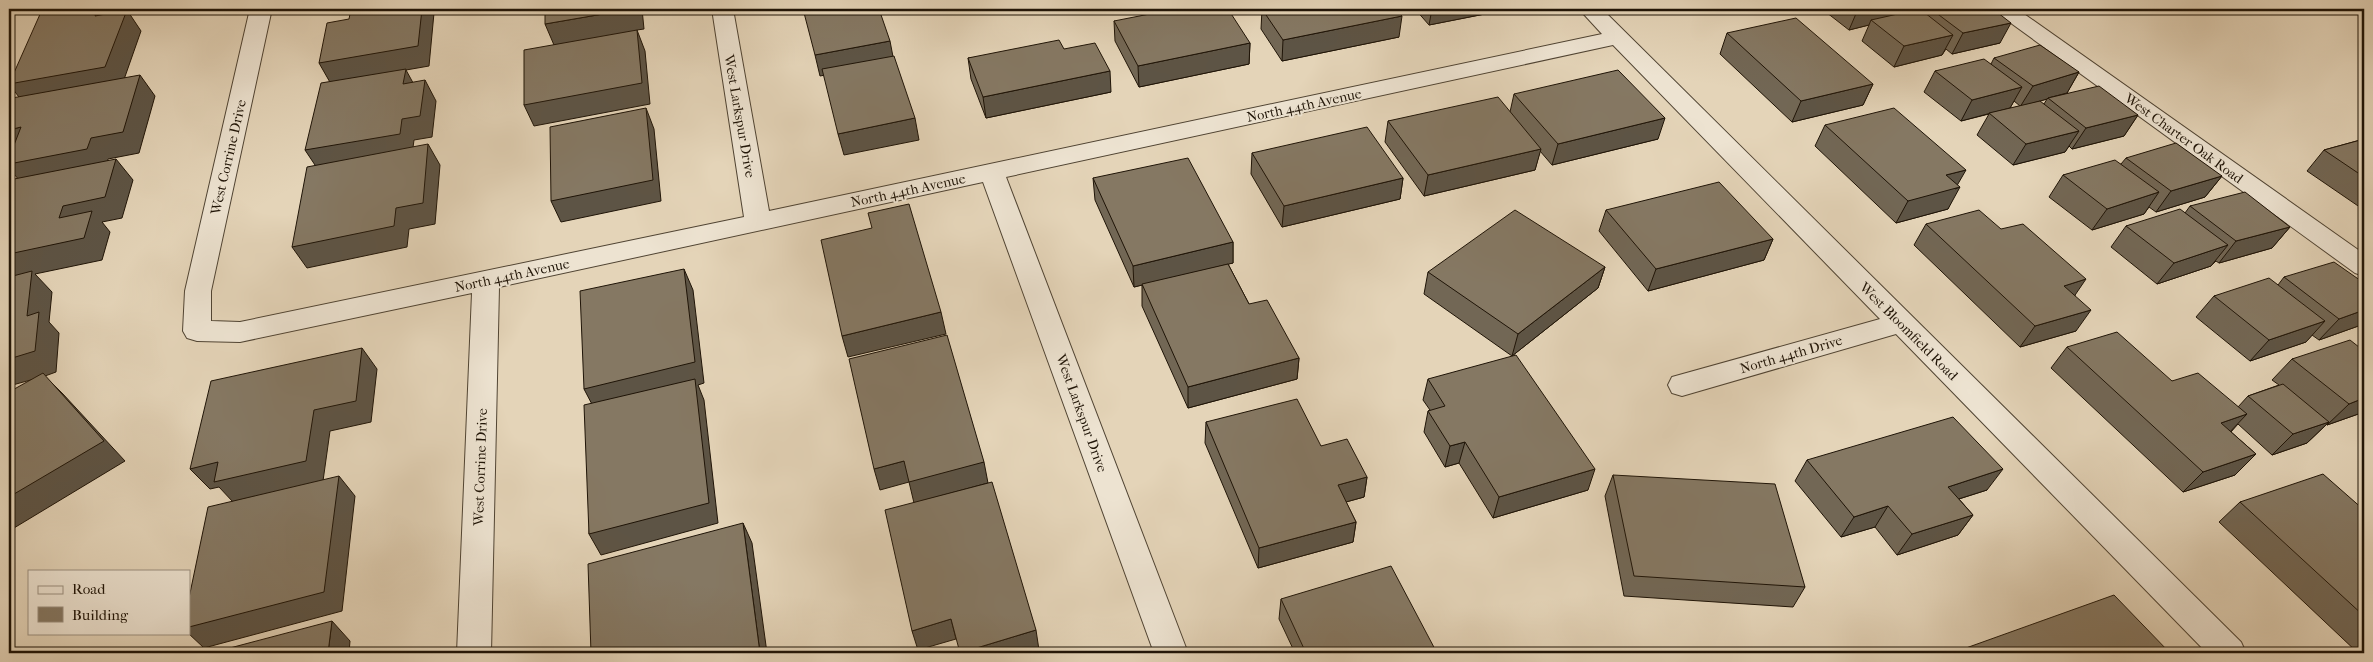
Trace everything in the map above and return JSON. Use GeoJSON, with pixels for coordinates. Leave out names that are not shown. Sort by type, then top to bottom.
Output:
{"type":"FeatureCollection","features":[{"type":"Feature","properties":{"kind":"street","name":"West Larkspur Drive"},"geometry":{"type":"LineString","coordinates":[[722,9],[758,222]]}},
{"type":"Feature","properties":{"kind":"street","name":"West Bloomfield Road"},"geometry":{"type":"LineString","coordinates":[[1590,9],[2229,653]]}},
{"type":"Feature","properties":{"kind":"street","name":"West Charter Oak Road"},"geometry":{"type":"LineString","coordinates":[[2004,9],[2364,266]]}},
{"type":"Feature","properties":{"kind":"street","name":"West Corrine Drive"},"geometry":{"type":"LineString","coordinates":[[197,331],[198,291],[260,13]]}},
{"type":"Feature","properties":{"kind":"street","name":"North 44th Avenue"},"geometry":{"type":"LineString","coordinates":[[197,331],[240,332],[486,281],[1618,36]]}},
{"type":"Feature","properties":{"kind":"street","name":"West Larkspur Drive"},"geometry":{"type":"LineString","coordinates":[[992,172],[1171,653]]}},
{"type":"Feature","properties":{"kind":"street","name":"West Corrine Drive"},"geometry":{"type":"LineString","coordinates":[[474,653],[486,281]]}},
{"type":"Feature","properties":{"kind":"street","name":"North 44th Drive"},"geometry":{"type":"LineString","coordinates":[[1682,385],[1900,323]]}},
{"type":"Feature","properties":{"kind":"building"},"geometry":{"type":"Polygon","coordinates":[[[63,9],[97,9],[95,16],[127,10],[105,67],[9,84],[41,12],[63,9]]]}},
{"type":"Feature","properties":{"kind":"building"},"geometry":{"type":"Polygon","coordinates":[[[351,9],[422,9],[418,46],[319,63],[327,23],[349,19],[351,9]]]}},
{"type":"Feature","properties":{"kind":"building"},"geometry":{"type":"Polygon","coordinates":[[[545,9],[632,9],[545,24],[545,9]]]}},
{"type":"Feature","properties":{"kind":"building"},"geometry":{"type":"Polygon","coordinates":[[[803,9],[879,9],[890,41],[815,55],[803,9]]]}},
{"type":"Feature","properties":{"kind":"building"},"geometry":{"type":"Polygon","coordinates":[[[1175,9],[1228,9],[1250,43],[1138,66],[1114,21],[1175,9]]]}},
{"type":"Feature","properties":{"kind":"building"},"geometry":{"type":"Polygon","coordinates":[[[1262,9],[1396,9],[1402,16],[1283,40],[1262,9]]]}},
{"type":"Feature","properties":{"kind":"building"},"geometry":{"type":"Polygon","coordinates":[[[1920,9],[1953,35],[1904,46],[1871,20],[1920,9]]]}},
{"type":"Feature","properties":{"kind":"building"},"geometry":{"type":"Polygon","coordinates":[[[1931,9],[1993,9],[2011,23],[1963,33],[1931,9]]]}},
{"type":"Feature","properties":{"kind":"building"},"geometry":{"type":"Polygon","coordinates":[[[1796,18],[1873,84],[1801,101],[1727,33],[1796,18]]]}},
{"type":"Feature","properties":{"kind":"building"},"geometry":{"type":"Polygon","coordinates":[[[637,30],[642,83],[524,105],[524,50],[637,30]]]}},
{"type":"Feature","properties":{"kind":"building"},"geometry":{"type":"Polygon","coordinates":[[[1059,40],[1064,49],[1095,43],[1110,71],[983,97],[968,58],[1059,40]]]}},
{"type":"Feature","properties":{"kind":"building"},"geometry":{"type":"Polygon","coordinates":[[[2040,45],[2079,72],[2033,86],[1994,58],[2040,45]]]}},
{"type":"Feature","properties":{"kind":"building"},"geometry":{"type":"Polygon","coordinates":[[[894,56],[915,118],[838,134],[822,69],[894,56]]]}},
{"type":"Feature","properties":{"kind":"building"},"geometry":{"type":"Polygon","coordinates":[[[1984,59],[2022,87],[1972,100],[1935,71],[1984,59]]]}},
{"type":"Feature","properties":{"kind":"building"},"geometry":{"type":"Polygon","coordinates":[[[406,69],[403,84],[425,80],[420,116],[402,119],[400,134],[305,150],[321,83],[406,69]]]}},
{"type":"Feature","properties":{"kind":"building"},"geometry":{"type":"Polygon","coordinates":[[[1618,70],[1665,118],[1558,144],[1514,94],[1618,70]]]}},
{"type":"Feature","properties":{"kind":"building"},"geometry":{"type":"Polygon","coordinates":[[[140,75],[123,132],[91,138],[87,149],[9,164],[9,158],[21,127],[9,130],[9,107],[12,98],[140,75]]]}},
{"type":"Feature","properties":{"kind":"building"},"geometry":{"type":"Polygon","coordinates":[[[2099,86],[2138,115],[2086,128],[2048,98],[2099,86]]]}},
{"type":"Feature","properties":{"kind":"building"},"geometry":{"type":"Polygon","coordinates":[[[1498,97],[1541,149],[1428,175],[1388,121],[1498,97]]]}},
{"type":"Feature","properties":{"kind":"building"},"geometry":{"type":"Polygon","coordinates":[[[2040,101],[2079,131],[2026,144],[1989,113],[2040,101]]]}},
{"type":"Feature","properties":{"kind":"building"},"geometry":{"type":"Polygon","coordinates":[[[646,108],[653,180],[551,201],[550,127],[646,108]]]}},
{"type":"Feature","properties":{"kind":"building"},"geometry":{"type":"Polygon","coordinates":[[[1894,108],[1966,170],[1946,175],[1960,187],[1908,201],[1825,125],[1894,108]]]}},
{"type":"Feature","properties":{"kind":"building"},"geometry":{"type":"Polygon","coordinates":[[[1367,127],[1403,178],[1284,206],[1252,153],[1367,127]]]}},
{"type":"Feature","properties":{"kind":"building"},"geometry":{"type":"Polygon","coordinates":[[[2364,139],[2364,177],[2324,150],[2364,139]]]}},
{"type":"Feature","properties":{"kind":"building"},"geometry":{"type":"Polygon","coordinates":[[[2176,143],[2222,176],[2171,191],[2126,158],[2176,143]]]}},
{"type":"Feature","properties":{"kind":"building"},"geometry":{"type":"Polygon","coordinates":[[[428,144],[423,203],[396,208],[394,226],[292,247],[307,167],[428,144]]]}},
{"type":"Feature","properties":{"kind":"building"},"geometry":{"type":"Polygon","coordinates":[[[1188,158],[1233,242],[1133,266],[1093,178],[1188,158]]]}},
{"type":"Feature","properties":{"kind":"building"},"geometry":{"type":"Polygon","coordinates":[[[116,159],[105,197],[63,206],[59,218],[92,211],[84,238],[9,254],[9,180],[116,159]]]}},
{"type":"Feature","properties":{"kind":"building"},"geometry":{"type":"Polygon","coordinates":[[[2115,160],[2159,192],[2107,209],[2063,175],[2115,160]]]}},
{"type":"Feature","properties":{"kind":"building"},"geometry":{"type":"Polygon","coordinates":[[[1719,182],[1773,239],[1656,269],[1606,210],[1719,182]]]}},
{"type":"Feature","properties":{"kind":"building"},"geometry":{"type":"Polygon","coordinates":[[[2245,192],[2290,227],[2236,241],[2190,206],[2245,192]]]}},
{"type":"Feature","properties":{"kind":"building"},"geometry":{"type":"Polygon","coordinates":[[[909,204],[941,312],[842,336],[821,240],[872,228],[868,213],[909,204]]]}},
{"type":"Feature","properties":{"kind":"building"},"geometry":{"type":"Polygon","coordinates":[[[2180,209],[2228,245],[2174,263],[2126,226],[2180,209]]]}},
{"type":"Feature","properties":{"kind":"building"},"geometry":{"type":"Polygon","coordinates":[[[1515,210],[1605,267],[1518,334],[1428,272],[1515,210]]]}},
{"type":"Feature","properties":{"kind":"building"},"geometry":{"type":"Polygon","coordinates":[[[1979,210],[2001,229],[2023,224],[2086,279],[2064,286],[2091,310],[2035,326],[1926,224],[1979,210]]]}},
{"type":"Feature","properties":{"kind":"building"},"geometry":{"type":"Polygon","coordinates":[[[2334,262],[2364,283],[2364,310],[2339,319],[2284,277],[2334,262]]]}},
{"type":"Feature","properties":{"kind":"building"},"geometry":{"type":"Polygon","coordinates":[[[1228,264],[1249,304],[1267,300],[1299,358],[1188,387],[1142,284],[1228,264]]]}},
{"type":"Feature","properties":{"kind":"building"},"geometry":{"type":"Polygon","coordinates":[[[684,269],[695,362],[584,389],[580,291],[684,269]]]}},
{"type":"Feature","properties":{"kind":"building"},"geometry":{"type":"Polygon","coordinates":[[[32,271],[27,316],[39,312],[35,351],[9,359],[9,277],[32,271]]]}},
{"type":"Feature","properties":{"kind":"building"},"geometry":{"type":"Polygon","coordinates":[[[2269,278],[2325,321],[2269,340],[2214,296],[2269,278]]]}},
{"type":"Feature","properties":{"kind":"building"},"geometry":{"type":"Polygon","coordinates":[[[2117,332],[2172,381],[2198,373],[2247,414],[2221,423],[2256,454],[2203,472],[2067,347],[2117,332]]]}},
{"type":"Feature","properties":{"kind":"building"},"geometry":{"type":"Polygon","coordinates":[[[947,335],[984,462],[909,482],[904,461],[874,469],[849,359],[947,335]]]}},
{"type":"Feature","properties":{"kind":"building"},"geometry":{"type":"Polygon","coordinates":[[[2350,340],[2364,351],[2364,398],[2349,404],[2292,359],[2350,340]]]}},
{"type":"Feature","properties":{"kind":"building"},"geometry":{"type":"Polygon","coordinates":[[[362,348],[356,401],[314,410],[306,461],[214,482],[218,462],[190,469],[211,381],[362,348]]]}},
{"type":"Feature","properties":{"kind":"building"},"geometry":{"type":"Polygon","coordinates":[[[1516,355],[1595,469],[1499,497],[1465,442],[1450,446],[1428,411],[1445,406],[1428,379],[1516,355]]]}},
{"type":"Feature","properties":{"kind":"building"},"geometry":{"type":"Polygon","coordinates":[[[43,373],[104,441],[9,497],[9,392],[43,373]]]}},
{"type":"Feature","properties":{"kind":"building"},"geometry":{"type":"Polygon","coordinates":[[[695,379],[709,503],[589,534],[584,405],[695,379]]]}},
{"type":"Feature","properties":{"kind":"building"},"geometry":{"type":"Polygon","coordinates":[[[2283,384],[2329,422],[2293,434],[2248,396],[2283,384]]]}},
{"type":"Feature","properties":{"kind":"building"},"geometry":{"type":"Polygon","coordinates":[[[1297,399],[1321,446],[1347,439],[1367,477],[1338,485],[1356,522],[1259,548],[1206,422],[1297,399]]]}},
{"type":"Feature","properties":{"kind":"building"},"geometry":{"type":"Polygon","coordinates":[[[1953,417],[2003,469],[1948,487],[1973,515],[1912,534],[1888,506],[1854,517],[1807,460],[1953,417]]]}},
{"type":"Feature","properties":{"kind":"building"},"geometry":{"type":"Polygon","coordinates":[[[2323,474],[2364,510],[2364,616],[2240,502],[2323,474]]]}},
{"type":"Feature","properties":{"kind":"building"},"geometry":{"type":"Polygon","coordinates":[[[1613,475],[1775,484],[1805,587],[1634,576],[1613,475]]]}},
{"type":"Feature","properties":{"kind":"building"},"geometry":{"type":"Polygon","coordinates":[[[339,476],[324,592],[190,627],[190,593],[208,507],[339,476]]]}},
{"type":"Feature","properties":{"kind":"building"},"geometry":{"type":"Polygon","coordinates":[[[992,482],[1036,630],[960,653],[951,619],[912,631],[885,510],[992,482]]]}},
{"type":"Feature","properties":{"kind":"building"},"geometry":{"type":"Polygon","coordinates":[[[743,523],[760,653],[591,653],[588,564],[743,523]]]}},
{"type":"Feature","properties":{"kind":"building"},"geometry":{"type":"Polygon","coordinates":[[[1391,566],[1437,653],[1306,653],[1281,599],[1391,566]]]}},
{"type":"Feature","properties":{"kind":"building"},"geometry":{"type":"Polygon","coordinates":[[[2114,595],[2170,653],[1970,653],[1966,648],[2114,595]]]}},
{"type":"Feature","properties":{"kind":"building"},"geometry":{"type":"Polygon","coordinates":[[[332,621],[328,653],[211,653],[332,621]]]}},
{"type":"Feature","properties":{"kind":"building"},"geometry":{"type":"Polygon","coordinates":[[[1864,649],[1870,653],[1861,653],[1864,649]]]}}]}
